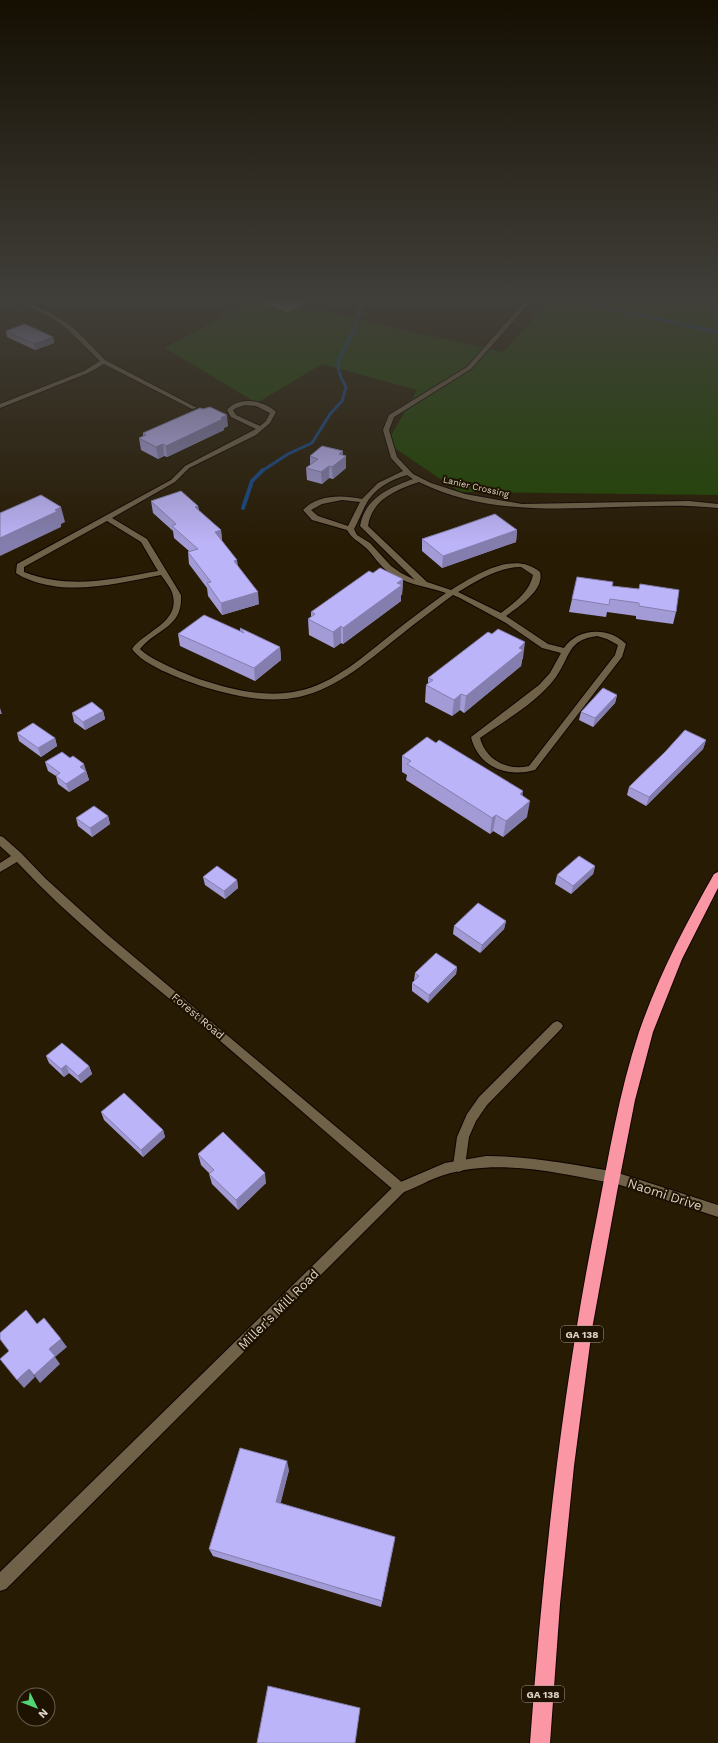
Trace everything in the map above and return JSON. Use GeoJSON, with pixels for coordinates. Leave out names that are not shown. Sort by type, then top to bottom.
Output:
{"type":"FeatureCollection","features":[{"type":"Feature","properties":{"kind":"highway","name":"GA 138"},"geometry":{"type":"LineString","coordinates":[[540,1743],[554,1560],[566,1442],[593,1268],[630,1088],[654,1010],[681,949],[718,877]]}},
{"type":"Feature","properties":{"kind":"street"},"geometry":{"type":"LineString","coordinates":[[0,406],[62,381]]}},
{"type":"Feature","properties":{"kind":"street"},"geometry":{"type":"LineString","coordinates":[[142,381],[194,408]]}},
{"type":"Feature","properties":{"kind":"street","name":"Lanier Crossing"},"geometry":{"type":"LineString","coordinates":[[447,381],[391,416],[386,430],[394,458],[408,472],[419,479],[439,488],[464,496],[522,506],[689,503],[718,506]]}},
{"type":"Feature","properties":{"kind":"street"},"geometry":{"type":"LineString","coordinates":[[163,572],[96,584],[66,585],[44,583],[20,573],[20,566],[174,480],[187,467],[260,429],[270,421],[273,412],[267,407],[245,403],[233,406],[230,410],[233,416],[260,429]]}},
{"type":"Feature","properties":{"kind":"street"},"geometry":{"type":"LineString","coordinates":[[350,529],[371,490],[382,483],[408,472]]}},
{"type":"Feature","properties":{"kind":"street"},"geometry":{"type":"LineString","coordinates":[[419,479],[378,499],[364,516],[364,526],[416,577],[426,584],[463,596],[502,616],[545,646],[564,651]]}},
{"type":"Feature","properties":{"kind":"street"},"geometry":{"type":"LineString","coordinates":[[364,501],[348,498],[330,499],[312,506],[307,510],[315,518],[350,529],[354,536],[367,545],[388,568],[398,575],[418,584],[426,584]]}},
{"type":"Feature","properties":{"kind":"street"},"geometry":{"type":"LineString","coordinates":[[108,518],[144,541],[177,595],[179,605],[176,613],[164,627],[139,644],[136,649],[139,653],[167,668],[237,694],[262,697],[300,694],[340,677],[453,593],[477,579],[504,567],[520,565],[529,567],[537,574],[536,583],[532,591],[502,616]]}},
{"type":"Feature","properties":{"kind":"street"},"geometry":{"type":"LineString","coordinates":[[597,634],[622,644],[619,655],[532,768],[522,771],[502,768],[479,750],[475,737],[539,691],[552,677],[564,651],[577,639],[585,635],[597,634]]}},
{"type":"Feature","properties":{"kind":"street","name":"Forest Road"},"geometry":{"type":"LineString","coordinates":[[0,840],[18,856],[42,882],[104,938],[203,1020],[400,1188]]}},
{"type":"Feature","properties":{"kind":"street"},"geometry":{"type":"LineString","coordinates":[[0,868],[18,856]]}},
{"type":"Feature","properties":{"kind":"street"},"geometry":{"type":"LineString","coordinates":[[459,1166],[463,1137],[471,1118],[483,1101],[557,1026]]}},
{"type":"Feature","properties":{"kind":"street","name":"Miller's Mill Road"},"geometry":{"type":"LineString","coordinates":[[0,1583],[400,1188],[445,1169],[483,1162],[539,1164],[612,1177]]}},
{"type":"Feature","properties":{"kind":"street","name":"Naomi Drive"},"geometry":{"type":"LineString","coordinates":[[612,1177],[718,1211]]}},
{"type":"Feature","properties":{"kind":"green space"},"geometry":{"type":"Polygon","coordinates":[[[221,381],[293,381],[257,403],[221,381]]]}},
{"type":"Feature","properties":{"kind":"green space"},"geometry":{"type":"Polygon","coordinates":[[[385,381],[718,381],[718,495],[460,492],[387,443],[417,390],[385,381]]]}},
{"type":"Feature","properties":{"kind":"building"},"geometry":{"type":"Polygon","coordinates":[[[210,407],[227,415],[221,418],[223,419],[166,446],[163,444],[156,447],[139,438],[146,435],[143,433],[200,408],[203,409],[210,407]]]}},
{"type":"Feature","properties":{"kind":"building"},"geometry":{"type":"Polygon","coordinates":[[[322,446],[343,451],[339,454],[346,456],[332,467],[329,466],[321,472],[306,468],[318,459],[310,456],[322,446]]]}},
{"type":"Feature","properties":{"kind":"building"},"geometry":{"type":"Polygon","coordinates":[[[181,491],[198,506],[195,507],[221,530],[215,532],[237,560],[234,561],[258,592],[221,603],[207,583],[211,582],[188,552],[198,549],[172,526],[176,524],[151,501],[181,491]]]}},
{"type":"Feature","properties":{"kind":"building"},"geometry":{"type":"Polygon","coordinates":[[[41,495],[61,507],[55,510],[58,511],[0,538],[0,513],[41,495]]]}},
{"type":"Feature","properties":{"kind":"building"},"geometry":{"type":"Polygon","coordinates":[[[495,514],[517,530],[443,556],[422,539],[452,529],[495,514]]]}},
{"type":"Feature","properties":{"kind":"building"},"geometry":{"type":"Polygon","coordinates":[[[380,568],[403,579],[397,583],[402,585],[343,628],[341,626],[333,632],[308,619],[315,614],[311,612],[369,571],[373,573],[380,568]]]}},
{"type":"Feature","properties":{"kind":"building"},"geometry":{"type":"Polygon","coordinates":[[[577,577],[613,582],[612,586],[639,589],[640,584],[679,590],[676,612],[639,606],[639,603],[610,599],[609,605],[572,599],[577,577]]]}},
{"type":"Feature","properties":{"kind":"building"},"geometry":{"type":"Polygon","coordinates":[[[204,615],[244,633],[240,628],[280,647],[254,668],[178,634],[204,615]]]}},
{"type":"Feature","properties":{"kind":"building"},"geometry":{"type":"Polygon","coordinates":[[[498,629],[525,642],[519,648],[523,650],[466,696],[461,694],[454,700],[426,685],[433,680],[428,678],[488,632],[492,634],[498,629]]]}},
{"type":"Feature","properties":{"kind":"building"},"geometry":{"type":"Polygon","coordinates":[[[603,688],[617,695],[595,718],[581,712],[603,688]]]}},
{"type":"Feature","properties":{"kind":"building"},"geometry":{"type":"Polygon","coordinates":[[[92,702],[103,711],[83,722],[72,713],[92,702]]]}},
{"type":"Feature","properties":{"kind":"building"},"geometry":{"type":"Polygon","coordinates":[[[33,723],[55,738],[38,748],[17,733],[33,723]]]}},
{"type":"Feature","properties":{"kind":"building"},"geometry":{"type":"Polygon","coordinates":[[[685,730],[706,740],[649,797],[629,787],[665,752],[685,730]]]}},
{"type":"Feature","properties":{"kind":"building"},"geometry":{"type":"Polygon","coordinates":[[[427,737],[436,743],[439,740],[523,791],[520,794],[530,801],[506,821],[496,815],[492,818],[407,764],[411,761],[402,756],[427,737]]]}},
{"type":"Feature","properties":{"kind":"building"},"geometry":{"type":"Polygon","coordinates":[[[62,752],[70,758],[73,756],[84,764],[80,767],[86,771],[66,784],[56,776],[60,773],[45,762],[62,752]]]}},
{"type":"Feature","properties":{"kind":"building"},"geometry":{"type":"Polygon","coordinates":[[[94,806],[108,816],[90,828],[76,818],[94,806]]]}},
{"type":"Feature","properties":{"kind":"building"},"geometry":{"type":"Polygon","coordinates":[[[579,856],[595,866],[573,886],[557,875],[579,856]]]}},
{"type":"Feature","properties":{"kind":"building"},"geometry":{"type":"Polygon","coordinates":[[[217,866],[237,880],[224,891],[203,877],[217,866]]]}},
{"type":"Feature","properties":{"kind":"building"},"geometry":{"type":"Polygon","coordinates":[[[478,903],[506,921],[482,945],[454,926],[478,903]]]}},
{"type":"Feature","properties":{"kind":"building"},"geometry":{"type":"Polygon","coordinates":[[[436,953],[457,967],[429,995],[412,983],[419,976],[415,973],[436,953]]]}},
{"type":"Feature","properties":{"kind":"building"},"geometry":{"type":"Polygon","coordinates":[[[62,1043],[89,1066],[78,1076],[66,1065],[61,1069],[46,1056],[62,1043]]]}},
{"type":"Feature","properties":{"kind":"building"},"geometry":{"type":"Polygon","coordinates":[[[124,1093],[163,1130],[141,1150],[101,1112],[124,1093]]]}},
{"type":"Feature","properties":{"kind":"building"},"geometry":{"type":"Polygon","coordinates":[[[223,1132],[265,1173],[236,1200],[209,1174],[214,1170],[198,1154],[223,1132]]]}},
{"type":"Feature","properties":{"kind":"building"},"geometry":{"type":"Polygon","coordinates":[[[26,1310],[37,1324],[44,1318],[61,1339],[49,1349],[55,1356],[34,1375],[29,1369],[17,1380],[0,1359],[9,1351],[0,1339],[0,1333],[26,1310]]]}},
{"type":"Feature","properties":{"kind":"building"},"geometry":{"type":"Polygon","coordinates":[[[240,1448],[287,1461],[276,1502],[395,1537],[382,1601],[209,1549],[240,1448]]]}},
{"type":"Feature","properties":{"kind":"building"},"geometry":{"type":"Polygon","coordinates":[[[268,1686],[360,1708],[355,1743],[257,1743],[268,1686]]]}},
{"type":"Feature","properties":{"kind":"waterway"},"geometry":{"type":"LineString","coordinates":[[262,471],[288,454],[312,443],[330,414],[342,401],[346,387],[343,381]]}},
{"type":"Feature","properties":{"kind":"waterway"},"geometry":{"type":"LineString","coordinates":[[243,508],[252,481],[262,471]]}}]}
